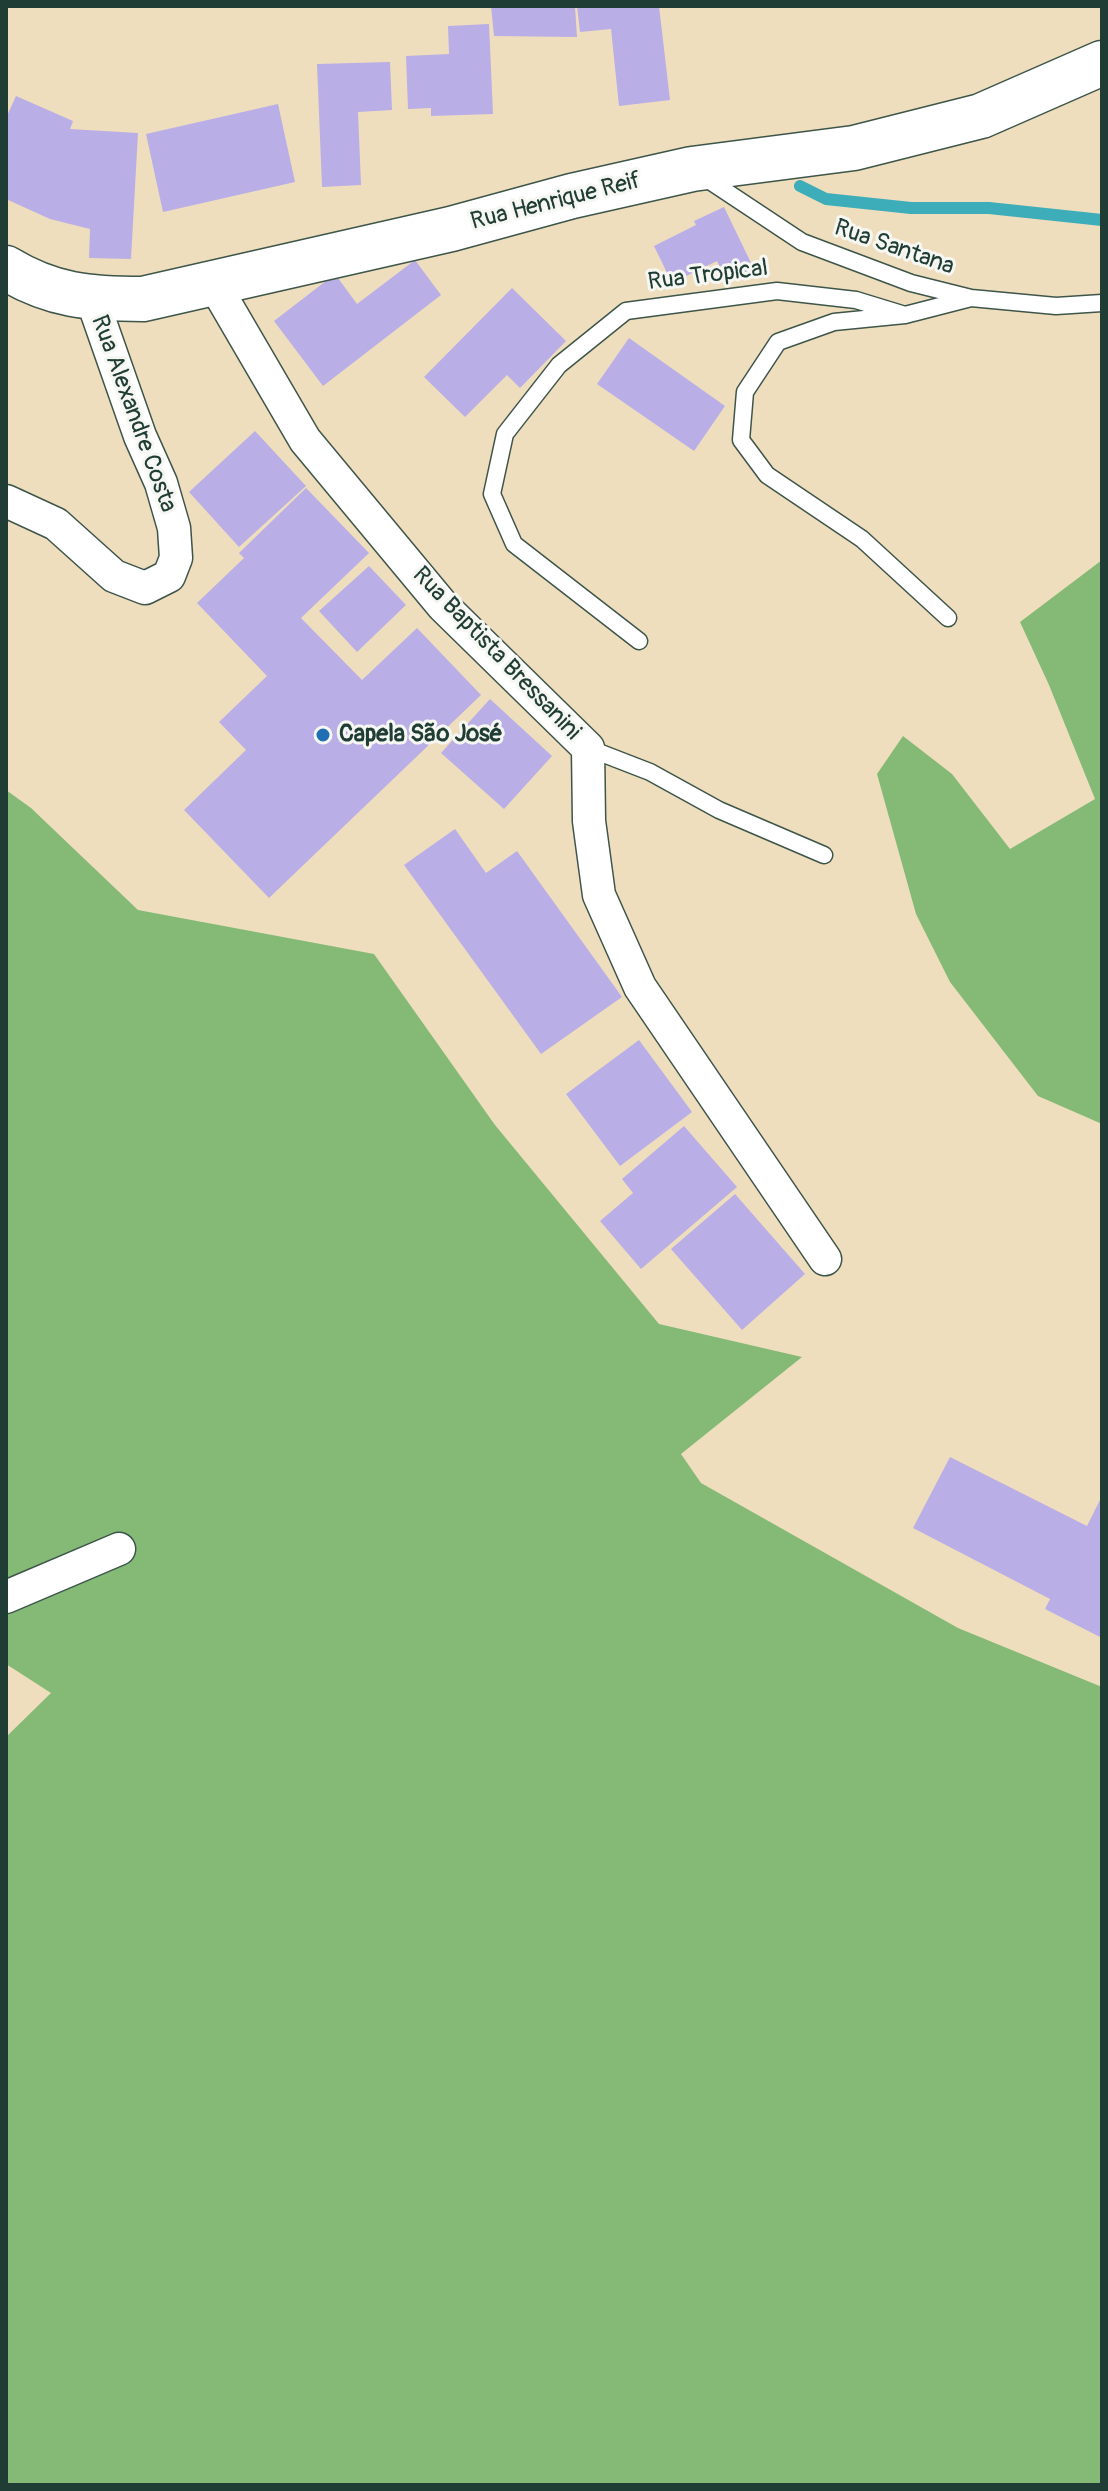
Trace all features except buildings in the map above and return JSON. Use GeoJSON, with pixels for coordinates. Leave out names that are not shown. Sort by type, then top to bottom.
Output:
{"type":"FeatureCollection","features":[{"type":"Feature","properties":{"kind":"street","name":"Rua Henrique Reif"},"geometry":{"type":"LineString","coordinates":[[6,268],[56,292],[92,299],[143,299],[692,169],[854,148],[981,116],[1102,63]]}},
{"type":"Feature","properties":{"kind":"street","name":"Rua Baptista Bressanini"},"geometry":{"type":"LineString","coordinates":[[214,284],[305,440],[443,606],[588,748],[589,821],[599,895],[640,987],[825,1259]]}},
{"type":"Feature","properties":{"kind":"street","name":"Rua Alexandre Costa"},"geometry":{"type":"LineString","coordinates":[[6,501],[56,524],[114,576],[145,588],[169,576],[176,558],[174,528],[161,483],[140,436],[92,299]]}},
{"type":"Feature","properties":{"kind":"street"},"geometry":{"type":"LineString","coordinates":[[6,1597],[119,1549]]}},
{"type":"Feature","properties":{"kind":"lane","name":"Rua Santana"},"geometry":{"type":"LineString","coordinates":[[692,169],[802,242],[911,283],[971,298],[1056,306],[1102,303]]}},
{"type":"Feature","properties":{"kind":"lane","name":"Rua Tropical"},"geometry":{"type":"LineString","coordinates":[[639,641],[514,544],[492,494],[505,434],[559,365],[626,311],[777,291],[856,300],[905,315]]}},
{"type":"Feature","properties":{"kind":"lane"},"geometry":{"type":"LineString","coordinates":[[948,618],[862,539],[767,475],[741,440],[745,392],[778,342],[834,322],[905,315],[971,298]]}},
{"type":"Feature","properties":{"kind":"lane"},"geometry":{"type":"LineString","coordinates":[[588,748],[650,772],[719,810],[824,855]]}},
{"type":"Feature","properties":{"kind":"green space"},"geometry":{"type":"Polygon","coordinates":[[[1102,560],[1102,1124],[1038,1096],[950,982],[916,914],[877,774],[903,736],[952,774],[1010,849],[1095,799],[1020,622],[1102,560]]]}},
{"type":"Feature","properties":{"kind":"green space"},"geometry":{"type":"Polygon","coordinates":[[[6,790],[31,808],[138,910],[374,954],[495,1125],[659,1324],[802,1357],[681,1454],[701,1483],[958,1628],[1102,1687],[1102,2485],[6,2485],[6,1737],[51,1693],[6,1664],[6,790]]]}},
{"type":"Feature","properties":{"kind":"waterway"},"geometry":{"type":"LineString","coordinates":[[800,186],[826,199],[911,208],[989,208],[1102,220]]}},
{"type":"Feature","properties":{"kind":"place","name":"Capela São José"},"geometry":{"type":"Point","coordinates":[323,735]}}]}
